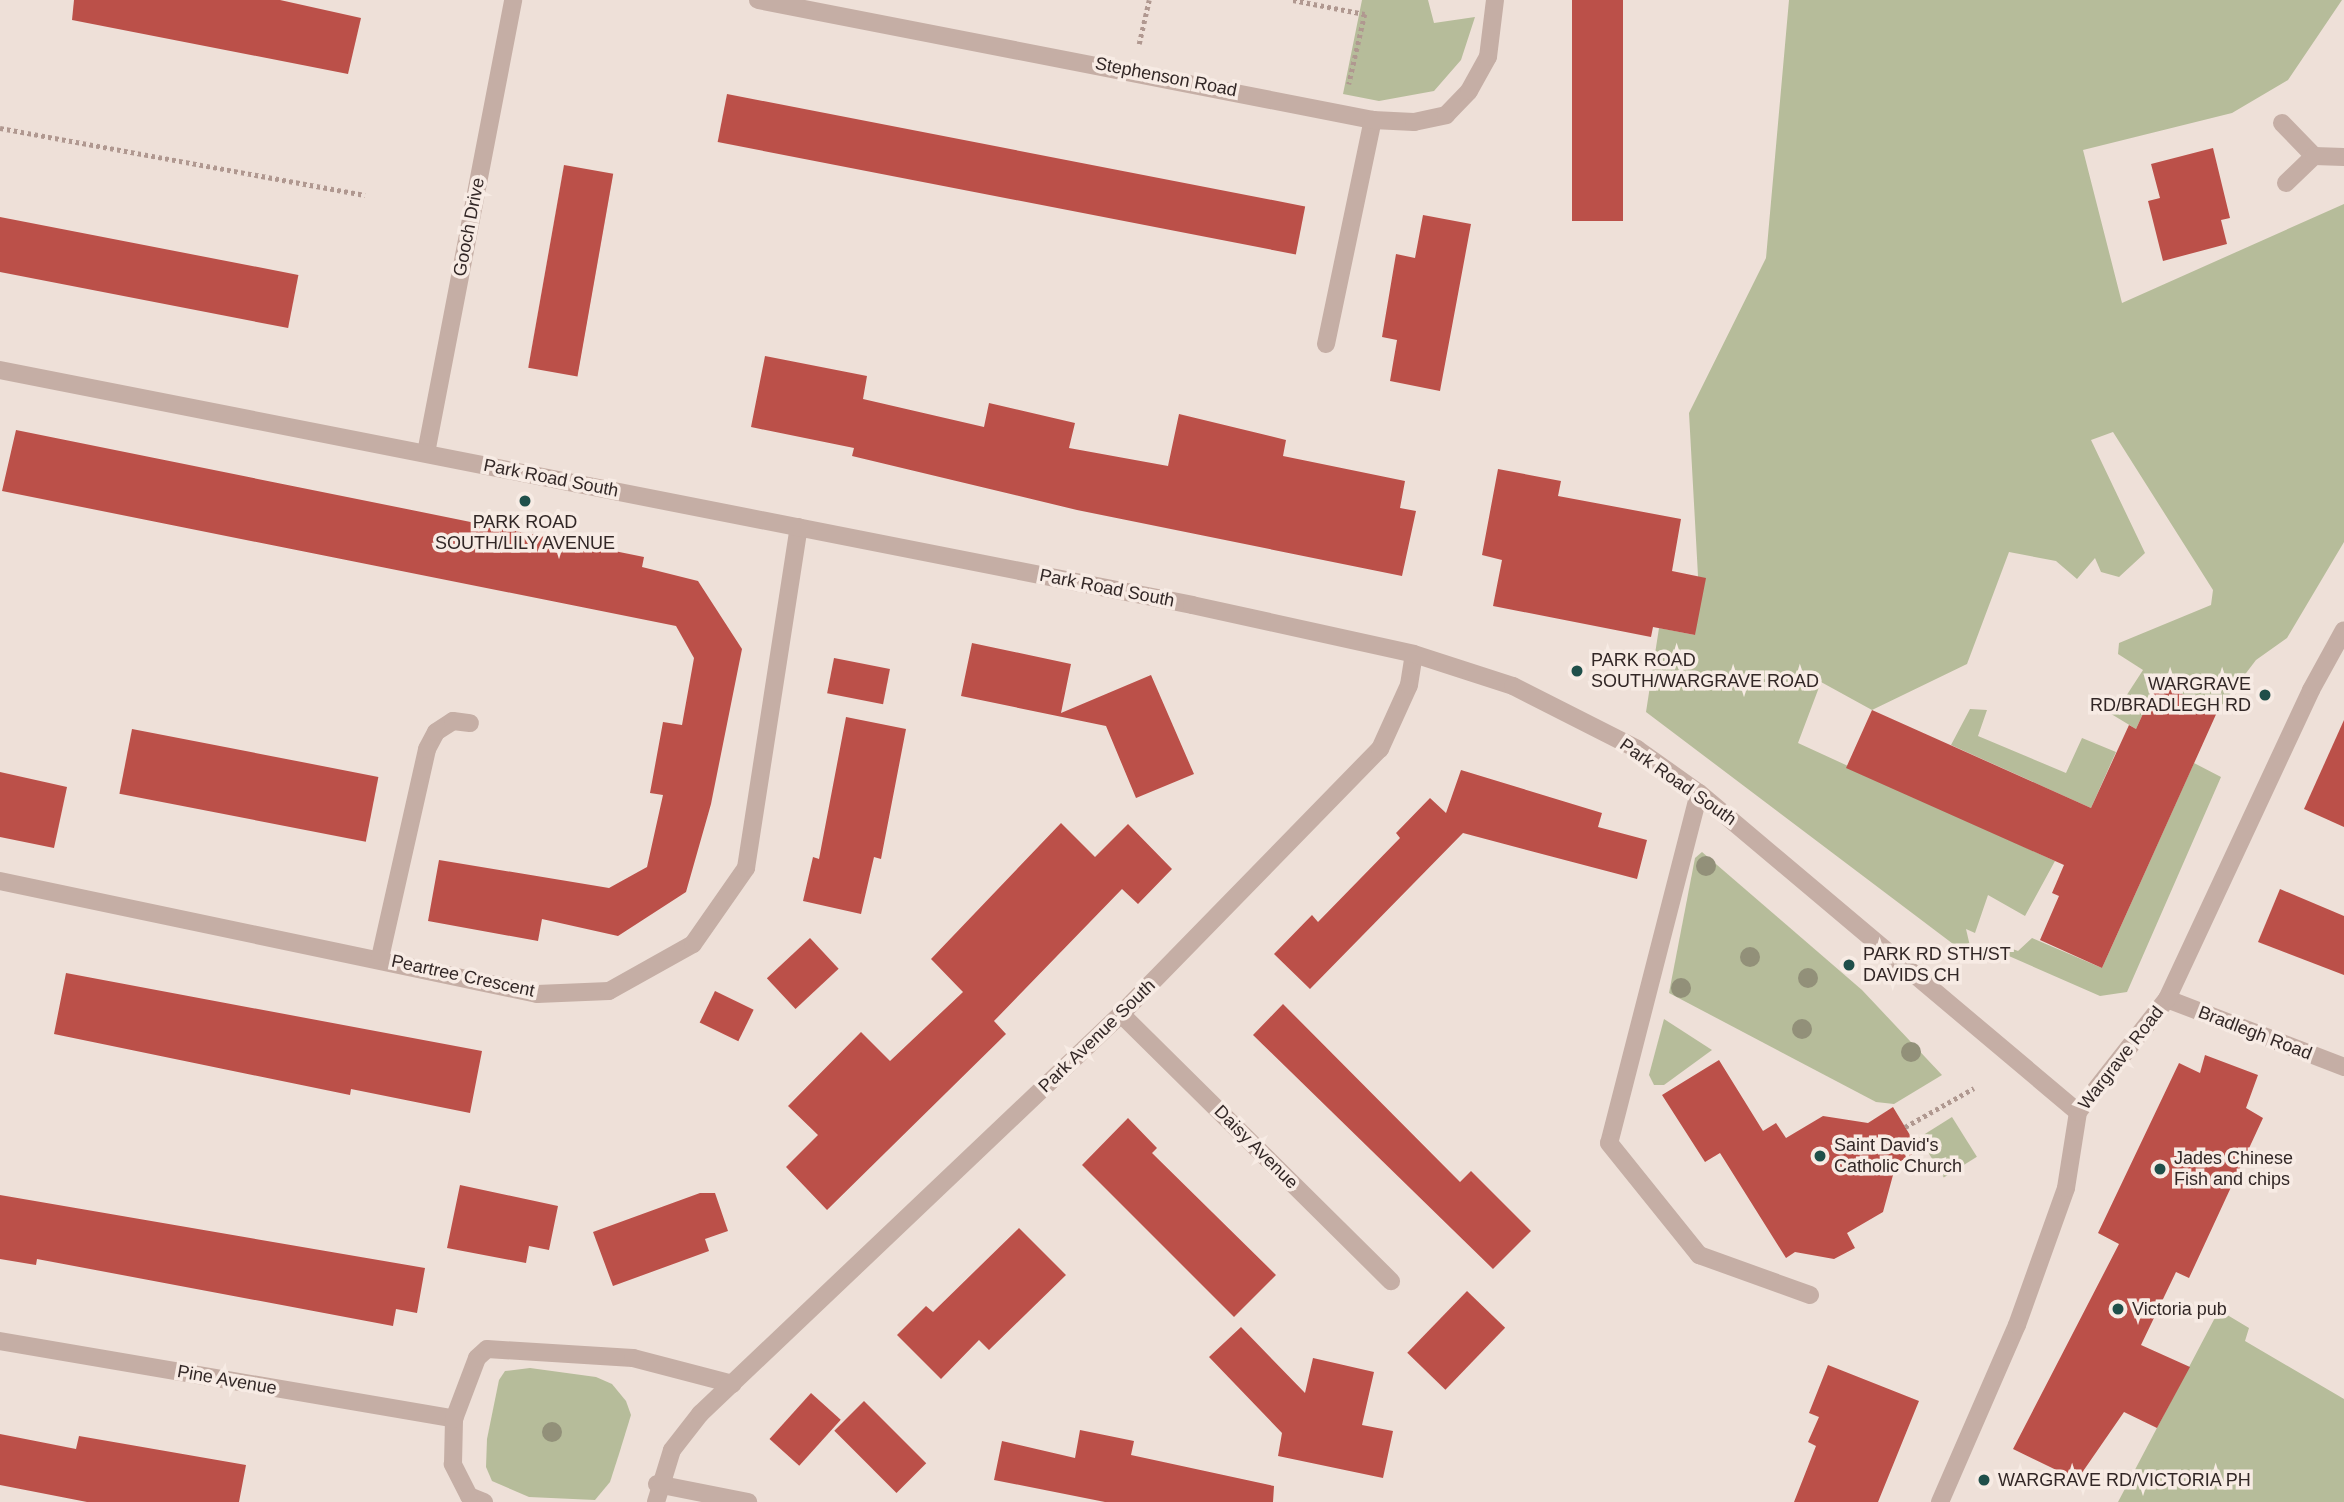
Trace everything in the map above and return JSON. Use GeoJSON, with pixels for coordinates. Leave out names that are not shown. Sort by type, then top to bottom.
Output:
{"type":"FeatureCollection","features":[{"type":"Feature","properties":{"kind":"street","name":"Gooch Drive"},"geometry":{"type":"LineString","coordinates":[[426,453],[513,0]]}},
{"type":"Feature","properties":{"kind":"street","name":"Stephenson Road"},"geometry":{"type":"LineString","coordinates":[[758,0],[1373,120],[1414,122],[1446,115],[1469,91],[1488,57],[1497,19],[1495,0]]}},
{"type":"Feature","properties":{"kind":"street"},"geometry":{"type":"LineString","coordinates":[[1326,344],[1373,120]]}},
{"type":"Feature","properties":{"kind":"street"},"geometry":{"type":"LineString","coordinates":[[2282,123],[2314,156],[2344,157]]}},
{"type":"Feature","properties":{"kind":"street"},"geometry":{"type":"LineString","coordinates":[[2287,183],[2314,156]]}},
{"type":"Feature","properties":{"kind":"street","name":"Park Road South"},"geometry":{"type":"LineString","coordinates":[[0,370],[799,527],[1414,654],[1513,687],[1637,748],[1699,793],[2078,1112]]}},
{"type":"Feature","properties":{"kind":"street","name":"Peartree Crescent"},"geometry":{"type":"LineString","coordinates":[[0,881],[380,958],[537,994],[610,991],[692,944],[746,868],[799,527]]}},
{"type":"Feature","properties":{"kind":"street","name":"Wargrave Road"},"geometry":{"type":"LineString","coordinates":[[1940,1502],[2017,1325],[2066,1188],[2078,1112],[2167,999],[2344,630]]}},
{"type":"Feature","properties":{"kind":"street","name":"Park Avenue South"},"geometry":{"type":"LineString","coordinates":[[657,1493],[672,1450],[733,1384],[1121,1014],[1380,749],[1409,685],[1414,654]]}},
{"type":"Feature","properties":{"kind":"street"},"geometry":{"type":"LineString","coordinates":[[380,958],[427,749],[436,732],[453,721],[470,723]]}},
{"type":"Feature","properties":{"kind":"street"},"geometry":{"type":"LineString","coordinates":[[1699,793],[1609,1143],[1699,1255],[1810,1295]]}},
{"type":"Feature","properties":{"kind":"street","name":"Bradlegh Road"},"geometry":{"type":"LineString","coordinates":[[2167,999],[2344,1067]]}},
{"type":"Feature","properties":{"kind":"street","name":"Daisy Avenue"},"geometry":{"type":"LineString","coordinates":[[1121,1014],[1391,1281]]}},
{"type":"Feature","properties":{"kind":"street","name":"Pine Avenue"},"geometry":{"type":"LineString","coordinates":[[0,1341],[454,1419]]}},
{"type":"Feature","properties":{"kind":"street"},"geometry":{"type":"LineString","coordinates":[[484,1502],[469,1496],[453,1464],[454,1419],[477,1358],[504,1346],[634,1358],[733,1384]]}},
{"type":"Feature","properties":{"kind":"street"},"geometry":{"type":"LineString","coordinates":[[657,1493],[748,1502]]}},
{"type":"Feature","properties":{"kind":"path"},"geometry":{"type":"LineString","coordinates":[[1139,44],[1149,0]]}},
{"type":"Feature","properties":{"kind":"path"},"geometry":{"type":"LineString","coordinates":[[1293,0],[1365,14],[1342,112]]}},
{"type":"Feature","properties":{"kind":"path"},"geometry":{"type":"LineString","coordinates":[[0,128],[365,195]]}},
{"type":"Feature","properties":{"kind":"path"},"geometry":{"type":"LineString","coordinates":[[1905,1126],[1974,1087]]}},
{"type":"Feature","properties":{"kind":"green space"},"geometry":{"type":"Polygon","coordinates":[[[1362,0],[1428,0],[1434,23],[1475,17],[1461,60],[1434,91],[1379,101],[1343,94],[1362,0]]]}},
{"type":"Feature","properties":{"kind":"green space"},"geometry":{"type":"Polygon","coordinates":[[[1789,0],[2342,0],[2288,80],[2232,113],[2083,150],[2122,303],[2344,204],[2344,542],[2287,638],[2256,660],[2218,710],[2157,683],[2136,729],[2093,703],[2097,697],[2119,707],[2143,670],[2118,654],[2119,643],[2211,605],[2213,590],[2113,432],[2091,440],[2145,553],[2119,577],[2101,572],[2095,558],[2077,579],[2056,561],[2009,552],[1967,664],[1872,710],[1821,682],[1798,743],[2055,861],[2025,916],[1988,895],[1975,933],[1966,929],[1973,959],[1646,712],[1659,628],[1695,635],[1698,576],[1689,413],[1766,258],[1789,0]]]}},
{"type":"Feature","properties":{"kind":"green space"},"geometry":{"type":"Polygon","coordinates":[[[1970,709],[1987,710],[1978,736],[2066,773],[2082,738],[2116,752],[2091,808],[1951,745],[1970,709]]]}},
{"type":"Feature","properties":{"kind":"green space"},"geometry":{"type":"Polygon","coordinates":[[[2194,763],[2221,777],[2127,992],[2100,996],[2002,953],[2007,947],[2018,951],[2032,938],[2102,968],[2194,763]]]}},
{"type":"Feature","properties":{"kind":"green space"},"geometry":{"type":"Polygon","coordinates":[[[1702,852],[1862,990],[1942,1075],[1894,1104],[1876,1102],[1669,993],[1695,858],[1702,852]]]}},
{"type":"Feature","properties":{"kind":"green space"},"geometry":{"type":"Polygon","coordinates":[[[1664,1019],[1712,1050],[1664,1085],[1654,1085],[1649,1075],[1664,1019]]]}},
{"type":"Feature","properties":{"kind":"green space"},"geometry":{"type":"Polygon","coordinates":[[[1952,1117],[1977,1157],[1944,1178],[1919,1138],[1952,1117]]]}},
{"type":"Feature","properties":{"kind":"green space"},"geometry":{"type":"Polygon","coordinates":[[[2219,1310],[2249,1328],[2245,1341],[2344,1399],[2344,1502],[2118,1502],[2219,1310]]]}},
{"type":"Feature","properties":{"kind":"green space"},"geometry":{"type":"Polygon","coordinates":[[[530,1368],[596,1377],[612,1384],[626,1401],[631,1415],[619,1454],[610,1482],[595,1500],[529,1497],[492,1481],[486,1467],[487,1439],[499,1380],[505,1371],[530,1368]]]}},
{"type":"Feature","properties":{"kind":"building"},"geometry":{"type":"Polygon","coordinates":[[[74,0],[280,0],[361,18],[348,74],[72,20],[74,0]]]}},
{"type":"Feature","properties":{"kind":"building"},"geometry":{"type":"Polygon","coordinates":[[[1572,0],[1623,0],[1623,221],[1572,221],[1572,0]]]}},
{"type":"Feature","properties":{"kind":"building"},"geometry":{"type":"Polygon","coordinates":[[[727,94],[1305,206],[1296,254],[718,142],[727,94]]]}},
{"type":"Feature","properties":{"kind":"building"},"geometry":{"type":"Polygon","coordinates":[[[2213,148],[2230,218],[2221,220],[2227,244],[2163,261],[2148,201],[2160,198],[2151,164],[2213,148]]]}},
{"type":"Feature","properties":{"kind":"building"},"geometry":{"type":"Polygon","coordinates":[[[564,165],[613,174],[577,377],[528,368],[564,165]]]}},
{"type":"Feature","properties":{"kind":"building"},"geometry":{"type":"Polygon","coordinates":[[[1423,215],[1471,224],[1440,391],[1390,381],[1397,340],[1382,337],[1396,254],[1415,258],[1423,215]]]}},
{"type":"Feature","properties":{"kind":"building"},"geometry":{"type":"Polygon","coordinates":[[[0,217],[298,275],[288,328],[0,272],[0,217]]]}},
{"type":"Feature","properties":{"kind":"building"},"geometry":{"type":"Polygon","coordinates":[[[765,356],[867,376],[863,399],[984,427],[989,403],[1075,423],[1069,448],[1168,466],[1179,414],[1286,440],[1283,456],[1405,481],[1400,508],[1416,511],[1402,576],[1077,510],[852,456],[854,448],[751,427],[765,356]]]}},
{"type":"Feature","properties":{"kind":"building"},"geometry":{"type":"Polygon","coordinates":[[[16,430],[644,557],[642,567],[698,581],[742,649],[711,804],[686,892],[618,936],[542,919],[538,941],[428,921],[439,860],[609,888],[647,867],[663,795],[650,793],[663,722],[682,725],[694,658],[676,626],[2,491],[16,430]]]}},
{"type":"Feature","properties":{"kind":"building"},"geometry":{"type":"Polygon","coordinates":[[[1498,469],[1561,481],[1558,496],[1681,519],[1672,571],[1706,578],[1695,635],[1653,627],[1651,637],[1493,606],[1502,560],[1482,555],[1498,469]]]}},
{"type":"Feature","properties":{"kind":"building"},"geometry":{"type":"Polygon","coordinates":[[[972,643],[1071,664],[1061,713],[1151,675],[1194,774],[1136,798],[1106,726],[961,696],[972,643]]]}},
{"type":"Feature","properties":{"kind":"building"},"geometry":{"type":"Polygon","coordinates":[[[834,658],[890,669],[883,704],[827,693],[834,658]]]}},
{"type":"Feature","properties":{"kind":"building"},"geometry":{"type":"Polygon","coordinates":[[[2157,683],[2218,710],[2102,968],[2040,940],[2059,896],[2052,893],[2064,865],[1846,768],[1872,710],[2091,808],[2129,725],[2136,729],[2157,683]]]}},
{"type":"Feature","properties":{"kind":"building"},"geometry":{"type":"Polygon","coordinates":[[[846,717],[906,729],[881,859],[874,857],[861,914],[803,901],[813,857],[819,859],[846,717]]]}},
{"type":"Feature","properties":{"kind":"building"},"geometry":{"type":"Polygon","coordinates":[[[2344,720],[2344,827],[2304,809],[2344,720]]]}},
{"type":"Feature","properties":{"kind":"building"},"geometry":{"type":"Polygon","coordinates":[[[132,729],[378,777],[366,842],[119,794],[132,729]]]}},
{"type":"Feature","properties":{"kind":"building"},"geometry":{"type":"Polygon","coordinates":[[[1461,770],[1602,813],[1598,827],[1647,840],[1637,879],[1463,833],[1310,989],[1274,954],[1312,915],[1318,922],[1400,838],[1396,833],[1430,798],[1446,813],[1461,770]]]}},
{"type":"Feature","properties":{"kind":"building"},"geometry":{"type":"Polygon","coordinates":[[[0,772],[67,787],[54,848],[0,837],[0,772]]]}},
{"type":"Feature","properties":{"kind":"building"},"geometry":{"type":"Polygon","coordinates":[[[1061,823],[1095,857],[1128,824],[1172,869],[1138,904],[1122,889],[994,1021],[1006,1034],[827,1210],[786,1167],[818,1135],[788,1106],[861,1032],[890,1061],[963,992],[931,959],[1061,823]]]}},
{"type":"Feature","properties":{"kind":"building"},"geometry":{"type":"Polygon","coordinates":[[[2280,889],[2344,916],[2344,975],[2258,942],[2280,889]]]}},
{"type":"Feature","properties":{"kind":"building"},"geometry":{"type":"Polygon","coordinates":[[[810,938],[839,969],[795,1009],[767,978],[810,938]]]}},
{"type":"Feature","properties":{"kind":"building"},"geometry":{"type":"Polygon","coordinates":[[[66,973],[482,1051],[470,1113],[351,1089],[350,1095],[54,1034],[66,973]]]}},
{"type":"Feature","properties":{"kind":"building"},"geometry":{"type":"Polygon","coordinates":[[[715,991],[754,1010],[738,1041],[700,1022],[715,991]]]}},
{"type":"Feature","properties":{"kind":"building"},"geometry":{"type":"Polygon","coordinates":[[[1283,1004],[1460,1182],[1471,1171],[1531,1231],[1493,1269],[1253,1035],[1283,1004]]]}},
{"type":"Feature","properties":{"kind":"building"},"geometry":{"type":"Polygon","coordinates":[[[2205,1055],[2258,1075],[2246,1108],[2263,1118],[2189,1278],[2176,1272],[2141,1345],[2190,1367],[2157,1428],[2124,1412],[2077,1480],[2013,1449],[2119,1244],[2098,1233],[2179,1063],[2200,1073],[2205,1055]]]}},
{"type":"Feature","properties":{"kind":"building","name":"Saint David's Catholic Church"},"geometry":{"type":"Polygon","coordinates":[[[1719,1060],[1763,1131],[1776,1123],[1786,1138],[1823,1116],[1868,1123],[1893,1107],[1919,1150],[1896,1164],[1883,1212],[1847,1233],[1855,1248],[1834,1259],[1795,1252],[1786,1258],[1720,1153],[1705,1162],[1662,1095],[1719,1060]]]}},
{"type":"Feature","properties":{"kind":"building"},"geometry":{"type":"Polygon","coordinates":[[[1128,1118],[1157,1148],[1152,1153],[1276,1275],[1234,1317],[1082,1165],[1128,1118]]]}},
{"type":"Feature","properties":{"kind":"building"},"geometry":{"type":"Polygon","coordinates":[[[460,1185],[558,1206],[549,1250],[529,1246],[526,1263],[447,1248],[460,1185]]]}},
{"type":"Feature","properties":{"kind":"building"},"geometry":{"type":"Polygon","coordinates":[[[700,1193],[715,1193],[728,1231],[705,1239],[709,1251],[613,1286],[593,1232],[700,1193]]]}},
{"type":"Feature","properties":{"kind":"building"},"geometry":{"type":"Polygon","coordinates":[[[0,1195],[425,1268],[417,1313],[396,1309],[393,1326],[37,1259],[36,1265],[0,1259],[0,1195]]]}},
{"type":"Feature","properties":{"kind":"building"},"geometry":{"type":"Polygon","coordinates":[[[1019,1228],[1066,1275],[989,1350],[979,1340],[941,1379],[897,1335],[926,1306],[933,1312],[1019,1228]]]}},
{"type":"Feature","properties":{"kind":"building"},"geometry":{"type":"Polygon","coordinates":[[[1467,1291],[1505,1328],[1445,1390],[1407,1353],[1467,1291]]]}},
{"type":"Feature","properties":{"kind":"building"},"geometry":{"type":"Polygon","coordinates":[[[1241,1327],[1305,1393],[1313,1358],[1374,1372],[1362,1425],[1393,1431],[1383,1478],[1278,1456],[1282,1433],[1209,1357],[1241,1327]]]}},
{"type":"Feature","properties":{"kind":"building"},"geometry":{"type":"Polygon","coordinates":[[[1828,1365],[1919,1401],[1878,1502],[1794,1502],[1816,1446],[1808,1442],[1819,1417],[1809,1413],[1828,1365]]]}},
{"type":"Feature","properties":{"kind":"building"},"geometry":{"type":"Polygon","coordinates":[[[811,1393],[841,1420],[799,1466],[770,1439],[811,1393]]]}},
{"type":"Feature","properties":{"kind":"building"},"geometry":{"type":"Polygon","coordinates":[[[864,1401],[926,1463],[897,1493],[834,1431],[864,1401]]]}},
{"type":"Feature","properties":{"kind":"building"},"geometry":{"type":"Polygon","coordinates":[[[1080,1430],[1134,1441],[1131,1455],[1274,1486],[1273,1502],[1105,1502],[994,1480],[1002,1441],[1075,1458],[1080,1430]]]}},
{"type":"Feature","properties":{"kind":"building"},"geometry":{"type":"Polygon","coordinates":[[[0,1434],[76,1449],[79,1436],[246,1465],[239,1502],[87,1502],[0,1485],[0,1434]]]}},
{"type":"Feature","properties":{"kind":"place","name":"PARK ROAD SOUTH/LILY AVENUE"},"geometry":{"type":"Point","coordinates":[525,501]}},
{"type":"Feature","properties":{"kind":"place","name":"PARK ROAD SOUTH/WARGRAVE ROAD"},"geometry":{"type":"Point","coordinates":[1577,671]}},
{"type":"Feature","properties":{"kind":"place","name":"WARGRAVE RD/BRADLEGH RD"},"geometry":{"type":"Point","coordinates":[2265,695]}},
{"type":"Feature","properties":{"kind":"place","name":"PARK RD STH/ST DAVIDS CH"},"geometry":{"type":"Point","coordinates":[1849,965]}},
{"type":"Feature","properties":{"kind":"place","name":"Saint David's Catholic Church"},"geometry":{"type":"Point","coordinates":[1820,1156]}},
{"type":"Feature","properties":{"kind":"place","name":"Jades Chinese Fish and chips"},"geometry":{"type":"Point","coordinates":[2160,1169]}},
{"type":"Feature","properties":{"kind":"place","name":"Victoria pub"},"geometry":{"type":"Point","coordinates":[2118,1309]}},
{"type":"Feature","properties":{"kind":"place","name":"WARGRAVE RD/VICTORIA PH"},"geometry":{"type":"Point","coordinates":[1984,1480]}}]}
